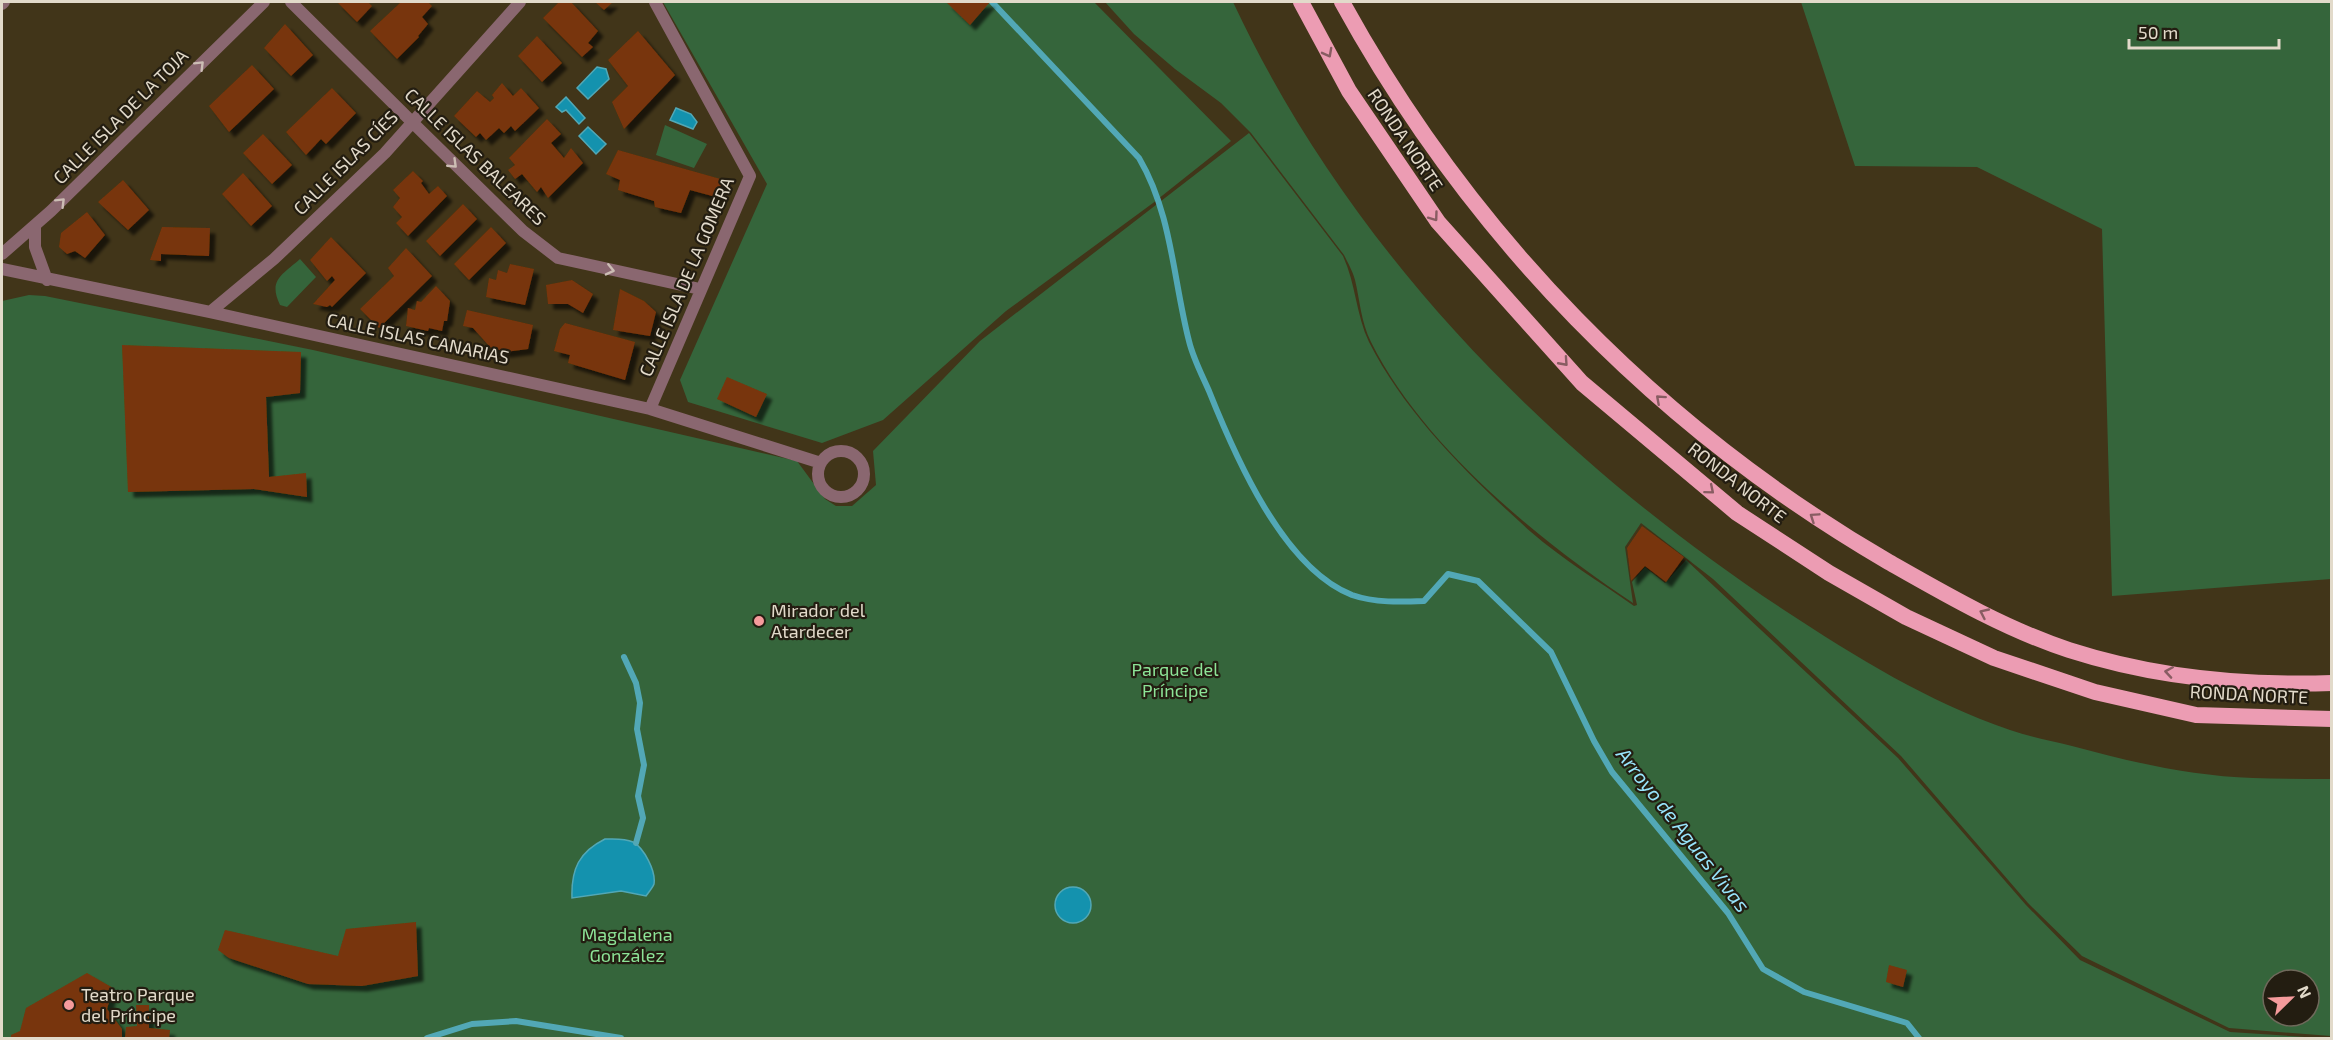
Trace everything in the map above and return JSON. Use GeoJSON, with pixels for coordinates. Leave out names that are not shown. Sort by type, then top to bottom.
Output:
{"type":"FeatureCollection","features":[{"type":"Feature","properties":{"kind":"highway","name":"RONDA NORTE"},"geometry":{"type":"LineString","coordinates":[[1301,2],[1349,91],[1438,222],[1582,383],[1737,513],[1838,579],[1906,617],[1994,658],[2095,692],[2196,715],[2331,719]]}},
{"type":"Feature","properties":{"kind":"highway","name":"RONDA NORTE"},"geometry":{"type":"LineString","coordinates":[[1342,2],[1413,118],[1475,204],[1537,278],[1604,348],[1683,420],[1760,480],[1834,530],[1905,572],[1983,614],[2069,650],[2148,669],[2222,681],[2331,683]]}},
{"type":"Feature","properties":{"kind":"street","name":"CALLE ISLA DE LA TOJA"},"geometry":{"type":"LineString","coordinates":[[2,254],[35,226],[264,2]]}},
{"type":"Feature","properties":{"kind":"street","name":"CALLE ISLAS BALEARES"},"geometry":{"type":"LineString","coordinates":[[291,2],[523,231],[558,258],[700,289]]}},
{"type":"Feature","properties":{"kind":"street","name":"CALLE ISLAS CÍES"},"geometry":{"type":"LineString","coordinates":[[210,312],[274,259],[386,153],[520,2]]}},
{"type":"Feature","properties":{"kind":"street","name":"CALLE ISLA DE LA GOMERA"},"geometry":{"type":"LineString","coordinates":[[650,409],[750,176],[654,2]]}},
{"type":"Feature","properties":{"kind":"street"},"geometry":{"type":"LineString","coordinates":[[35,226],[35,247],[47,280]]}},
{"type":"Feature","properties":{"kind":"street","name":"CALLE ISLAS CANARIAS"},"geometry":{"type":"LineString","coordinates":[[2,269],[210,312],[650,409],[821,463]]}},
{"type":"Feature","properties":{"kind":"green space"},"geometry":{"type":"Polygon","coordinates":[[[663,2],[1094,2],[1231,141],[1153,203],[1006,311],[883,420],[822,443],[688,402],[680,380],[767,184],[663,2]]]}},
{"type":"Feature","properties":{"kind":"green space"},"geometry":{"type":"Polygon","coordinates":[[[1105,2],[1233,2],[1281,94],[1336,182],[1398,265],[1466,343],[1539,417],[1617,486],[1699,551],[1838,645],[1950,706],[2025,735],[2139,763],[2184,771],[2230,777],[2331,779],[2331,1036],[2229,1028],[2082,956],[2028,903],[1901,756],[1713,579],[1641,523],[1625,547],[1633,603],[1596,578],[1522,520],[1451,453],[1420,418],[1393,380],[1371,342],[1363,319],[1354,277],[1344,255],[1251,133],[1221,103],[1175,69],[1134,34],[1105,2]]]}},
{"type":"Feature","properties":{"kind":"green space"},"geometry":{"type":"Polygon","coordinates":[[[1801,2],[2331,2],[2331,579],[2112,596],[2102,229],[1977,167],[1855,166],[1801,2]]]}},
{"type":"Feature","properties":{"kind":"green space"},"geometry":{"type":"Polygon","coordinates":[[[665,125],[707,144],[694,168],[656,155],[665,125]]]}},
{"type":"Feature","properties":{"kind":"green space","name":"Parque del Príncipe"},"geometry":{"type":"Polygon","coordinates":[[[1249,133],[1343,256],[1369,342],[1401,395],[1441,444],[1531,532],[1568,561],[1634,606],[1637,605],[1632,582],[1645,567],[1665,583],[1686,560],[1898,758],[2026,905],[2080,960],[2230,1032],[2320,1038],[2,1038],[2,301],[29,295],[45,296],[313,350],[797,461],[825,499],[836,506],[852,506],[876,485],[873,451],[980,341],[1249,133]]]}},
{"type":"Feature","properties":{"kind":"green space"},"geometry":{"type":"Polygon","coordinates":[[[300,259],[316,277],[287,307],[280,305],[276,284],[283,274],[300,259]]]}},
{"type":"Feature","properties":{"kind":"water"},"geometry":{"type":"Polygon","coordinates":[[[597,67],[606,69],[609,79],[588,99],[577,88],[597,67]]]}},
{"type":"Feature","properties":{"kind":"water"},"geometry":{"type":"Polygon","coordinates":[[[566,97],[585,118],[579,124],[566,110],[562,112],[556,107],[566,97]]]}},
{"type":"Feature","properties":{"kind":"water"},"geometry":{"type":"Polygon","coordinates":[[[676,108],[691,114],[697,122],[693,129],[670,120],[676,108]]]}},
{"type":"Feature","properties":{"kind":"water"},"geometry":{"type":"Polygon","coordinates":[[[588,127],[606,144],[596,154],[579,136],[588,127]]]}},
{"type":"Feature","properties":{"kind":"water"},"geometry":{"type":"Polygon","coordinates":[[[605,839],[623,839],[633,842],[645,854],[654,879],[646,896],[621,891],[572,898],[573,878],[578,862],[596,844],[605,839]]]}},
{"type":"Feature","properties":{"kind":"water"},"geometry":{"type":"Polygon","coordinates":[[[1073,887],[1086,892],[1091,905],[1086,918],[1073,923],[1060,918],[1055,905],[1060,892],[1073,887]]]}},
{"type":"Feature","properties":{"kind":"building"},"geometry":{"type":"Polygon","coordinates":[[[337,2],[368,2],[372,6],[357,22],[337,2]]]}},
{"type":"Feature","properties":{"kind":"building"},"geometry":{"type":"Polygon","coordinates":[[[401,2],[428,2],[432,6],[422,17],[428,24],[419,37],[397,59],[370,31],[401,2]]]}},
{"type":"Feature","properties":{"kind":"building"},"geometry":{"type":"Polygon","coordinates":[[[559,2],[571,2],[598,31],[588,43],[593,47],[582,57],[543,18],[559,2]]]}},
{"type":"Feature","properties":{"kind":"building"},"geometry":{"type":"Polygon","coordinates":[[[595,2],[613,2],[604,10],[595,2]]]}},
{"type":"Feature","properties":{"kind":"building"},"geometry":{"type":"Polygon","coordinates":[[[946,2],[990,2],[970,25],[946,2]]]}},
{"type":"Feature","properties":{"kind":"building"},"geometry":{"type":"Polygon","coordinates":[[[285,24],[313,55],[291,76],[264,48],[285,24]]]}},
{"type":"Feature","properties":{"kind":"building"},"geometry":{"type":"Polygon","coordinates":[[[638,31],[675,75],[624,129],[612,102],[628,86],[608,60],[638,31]]]}},
{"type":"Feature","properties":{"kind":"building"},"geometry":{"type":"Polygon","coordinates":[[[537,36],[562,63],[542,82],[518,56],[537,36]]]}},
{"type":"Feature","properties":{"kind":"building"},"geometry":{"type":"Polygon","coordinates":[[[252,65],[274,89],[229,132],[209,106],[252,65]]]}},
{"type":"Feature","properties":{"kind":"building"},"geometry":{"type":"Polygon","coordinates":[[[502,83],[513,96],[521,88],[539,108],[515,131],[511,126],[504,133],[499,128],[486,140],[480,133],[476,137],[454,116],[477,91],[490,102],[494,98],[492,95],[502,83]]]}},
{"type":"Feature","properties":{"kind":"building"},"geometry":{"type":"Polygon","coordinates":[[[332,88],[356,113],[326,144],[321,139],[306,155],[286,132],[332,88]]]}},
{"type":"Feature","properties":{"kind":"building"},"geometry":{"type":"Polygon","coordinates":[[[547,119],[561,134],[551,143],[564,158],[571,148],[583,163],[548,198],[541,187],[537,192],[522,174],[515,179],[508,170],[515,165],[509,158],[547,119]]]}},
{"type":"Feature","properties":{"kind":"building"},"geometry":{"type":"Polygon","coordinates":[[[263,134],[292,165],[272,184],[243,153],[263,134]]]}},
{"type":"Feature","properties":{"kind":"building"},"geometry":{"type":"Polygon","coordinates":[[[618,150],[724,180],[716,197],[690,190],[681,213],[655,207],[654,201],[618,190],[620,180],[606,174],[618,150]]]}},
{"type":"Feature","properties":{"kind":"building"},"geometry":{"type":"Polygon","coordinates":[[[413,171],[423,181],[421,183],[429,194],[438,186],[447,196],[408,236],[396,223],[402,217],[393,207],[400,198],[393,190],[413,171]]]}},
{"type":"Feature","properties":{"kind":"building"},"geometry":{"type":"Polygon","coordinates":[[[243,173],[272,206],[251,226],[222,194],[243,173]]]}},
{"type":"Feature","properties":{"kind":"building"},"geometry":{"type":"Polygon","coordinates":[[[123,180],[149,210],[128,230],[98,202],[123,180]]]}},
{"type":"Feature","properties":{"kind":"building"},"geometry":{"type":"Polygon","coordinates":[[[463,204],[477,219],[440,256],[426,241],[463,204]]]}},
{"type":"Feature","properties":{"kind":"building"},"geometry":{"type":"Polygon","coordinates":[[[87,212],[105,235],[85,258],[75,251],[67,254],[59,247],[61,233],[87,212]]]}},
{"type":"Feature","properties":{"kind":"building"},"geometry":{"type":"Polygon","coordinates":[[[162,227],[210,228],[209,256],[161,254],[161,261],[150,260],[162,227]]]}},
{"type":"Feature","properties":{"kind":"building"},"geometry":{"type":"Polygon","coordinates":[[[491,227],[506,243],[469,280],[454,264],[491,227]]]}},
{"type":"Feature","properties":{"kind":"building"},"geometry":{"type":"Polygon","coordinates":[[[331,237],[366,273],[332,307],[330,305],[327,307],[313,304],[335,280],[332,276],[327,281],[310,260],[331,237]]]}},
{"type":"Feature","properties":{"kind":"building"},"geometry":{"type":"Polygon","coordinates":[[[406,248],[432,276],[379,328],[360,309],[394,276],[388,268],[406,248]]]}},
{"type":"Feature","properties":{"kind":"building"},"geometry":{"type":"Polygon","coordinates":[[[510,264],[534,269],[525,305],[486,297],[489,278],[496,280],[498,270],[507,273],[510,264]]]}},
{"type":"Feature","properties":{"kind":"building"},"geometry":{"type":"Polygon","coordinates":[[[572,280],[593,294],[583,313],[568,304],[548,304],[546,285],[572,280]]]}},
{"type":"Feature","properties":{"kind":"building"},"geometry":{"type":"Polygon","coordinates":[[[436,286],[450,301],[447,321],[444,321],[442,331],[429,328],[428,331],[406,326],[408,308],[415,310],[417,301],[421,302],[436,286]]]}},
{"type":"Feature","properties":{"kind":"building"},"geometry":{"type":"Polygon","coordinates":[[[620,289],[644,301],[656,312],[650,336],[613,330],[620,289]]]}},
{"type":"Feature","properties":{"kind":"building"},"geometry":{"type":"Polygon","coordinates":[[[467,310],[533,325],[528,349],[505,352],[490,347],[473,328],[463,326],[467,310]]]}},
{"type":"Feature","properties":{"kind":"building"},"geometry":{"type":"Polygon","coordinates":[[[565,323],[635,342],[625,380],[568,363],[570,355],[554,351],[560,329],[565,323]]]}},
{"type":"Feature","properties":{"kind":"building"},"geometry":{"type":"Polygon","coordinates":[[[122,345],[301,352],[300,393],[266,397],[269,477],[306,473],[307,497],[254,489],[128,492],[122,345]]]}},
{"type":"Feature","properties":{"kind":"building"},"geometry":{"type":"Polygon","coordinates":[[[727,377],[767,394],[756,417],[717,399],[727,377]]]}},
{"type":"Feature","properties":{"kind":"building"},"geometry":{"type":"Polygon","coordinates":[[[1642,526],[1684,557],[1666,582],[1645,566],[1631,581],[1627,548],[1642,526]]]}},
{"type":"Feature","properties":{"kind":"building"},"geometry":{"type":"Polygon","coordinates":[[[416,922],[418,976],[362,986],[308,984],[229,958],[218,950],[225,930],[338,956],[346,929],[416,922]]]}},
{"type":"Feature","properties":{"kind":"building"},"geometry":{"type":"Polygon","coordinates":[[[1889,965],[1907,970],[1903,987],[1886,982],[1889,965]]]}},
{"type":"Feature","properties":{"kind":"building","name":"Teatro Parque del Príncipe"},"geometry":{"type":"Polygon","coordinates":[[[87,973],[113,988],[107,1009],[122,1029],[122,1038],[11,1038],[11,1035],[20,1031],[26,1008],[87,973]]]}},
{"type":"Feature","properties":{"kind":"building"},"geometry":{"type":"Polygon","coordinates":[[[136,1005],[149,1005],[149,1028],[170,1030],[169,1038],[125,1038],[126,1027],[137,1026],[136,1005]]]}},
{"type":"Feature","properties":{"kind":"waterway","name":"Arroyo de Aguas Vivas"},"geometry":{"type":"LineString","coordinates":[[992,2],[1139,158],[1150,179],[1165,224],[1195,360],[1247,477],[1283,536],[1304,561],[1327,581],[1352,595],[1379,601],[1424,601],[1448,574],[1478,581],[1551,652],[1594,741],[1612,772],[1728,913],[1763,969],[1804,992],[1907,1023],[1919,1038]]}},
{"type":"Feature","properties":{"kind":"waterway"},"geometry":{"type":"LineString","coordinates":[[624,657],[636,683],[640,703],[637,729],[644,765],[638,796],[643,818],[636,843]]}},
{"type":"Feature","properties":{"kind":"waterway"},"geometry":{"type":"LineString","coordinates":[[427,1038],[472,1024],[516,1021],[621,1038]]}},
{"type":"Feature","properties":{"kind":"place","name":"Mirador del Atardecer"},"geometry":{"type":"Point","coordinates":[759,621]}},
{"type":"Feature","properties":{"kind":"place","name":"Teatro Parque del Príncipe"},"geometry":{"type":"Point","coordinates":[69,1005]}},
{"type":"Feature","properties":{"kind":"park label","name":"Magdalena González"},"geometry":{"type":"Point","coordinates":[627,945]}}]}
